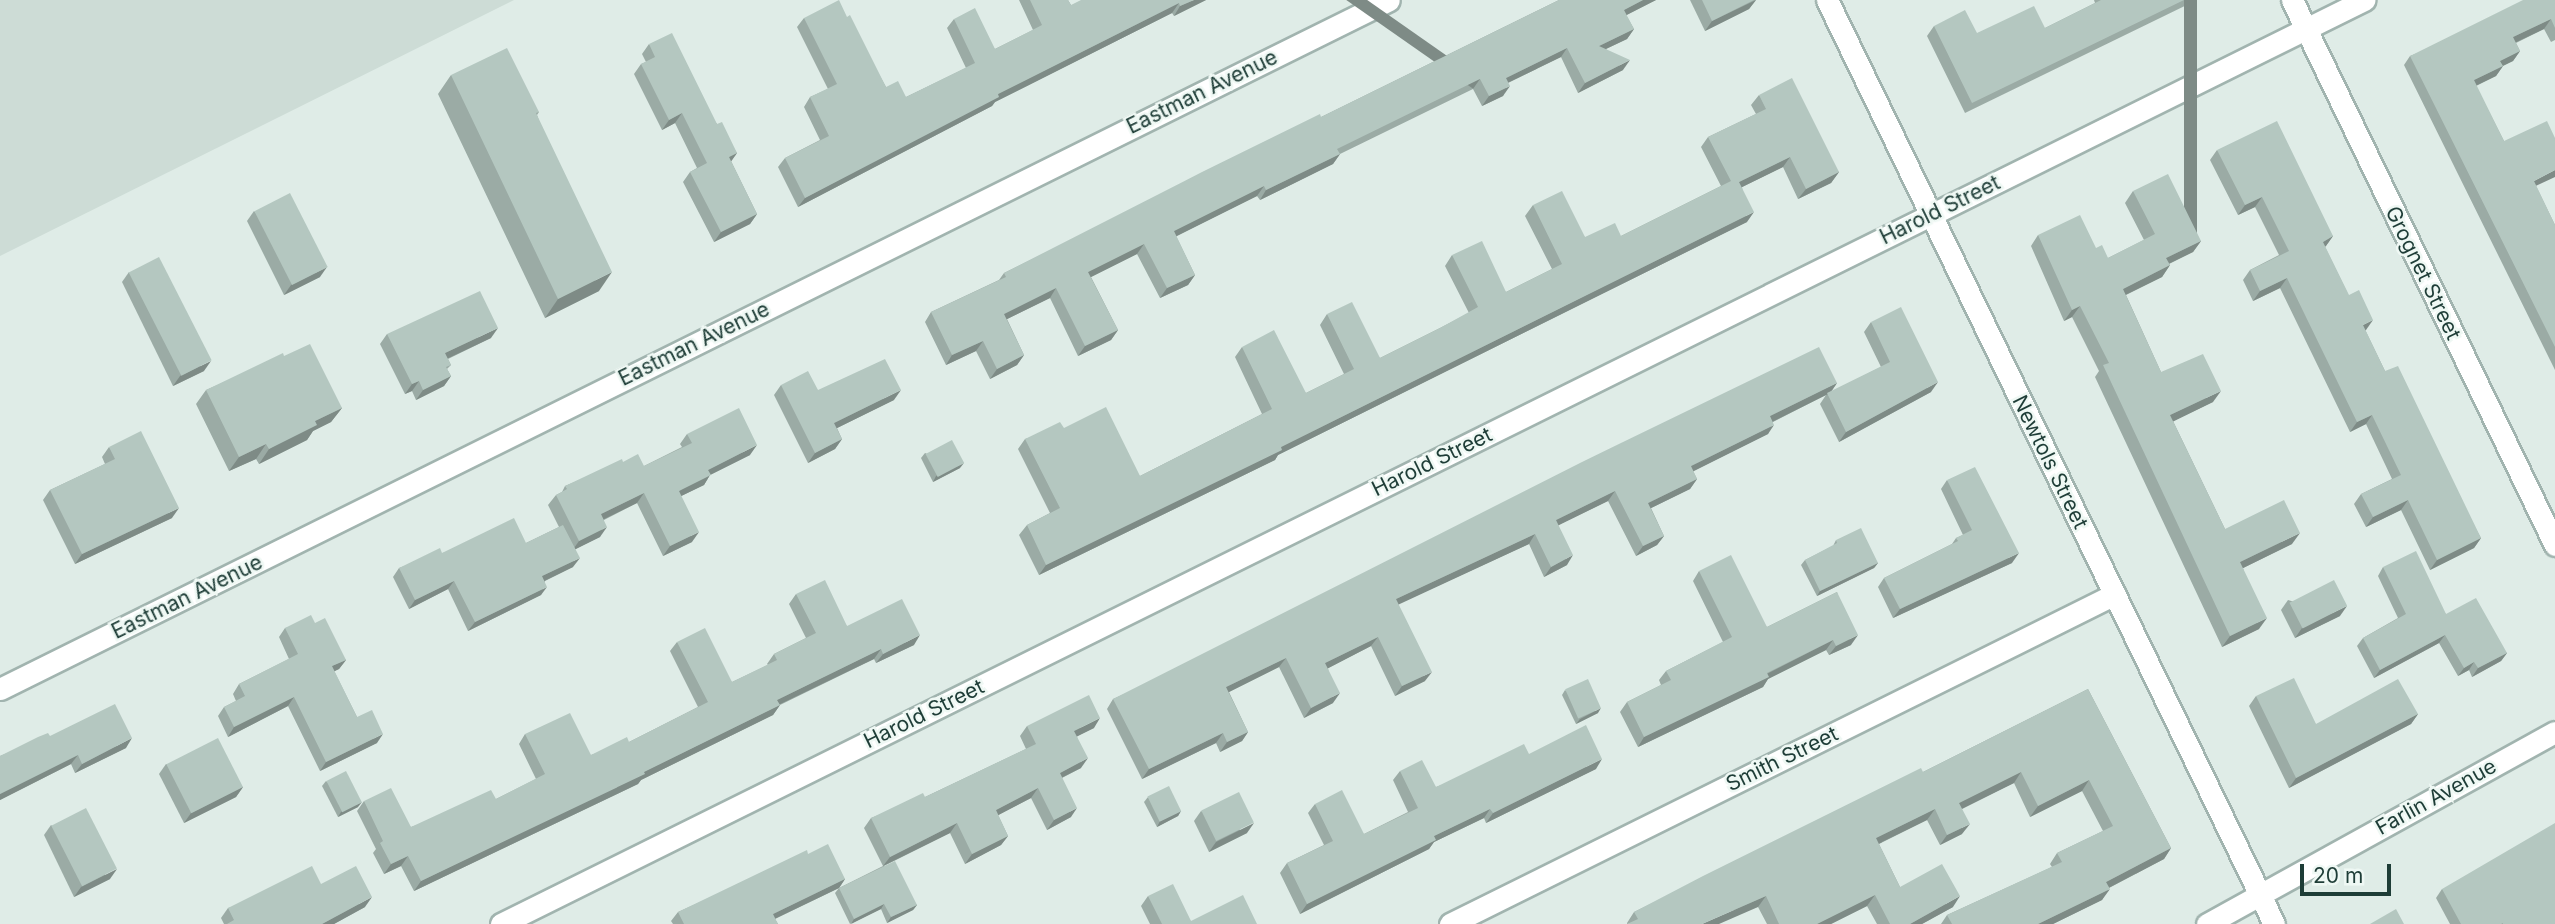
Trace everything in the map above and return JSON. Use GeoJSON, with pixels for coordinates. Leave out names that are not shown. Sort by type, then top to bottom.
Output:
{"type":"FeatureCollection","features":[{"type":"Feature","properties":{"kind":"street","name":"Eastman Avenue"},"geometry":{"type":"LineString","coordinates":[[0,689],[1389,0]]}},
{"type":"Feature","properties":{"kind":"street","name":"Newtols Street"},"geometry":{"type":"LineString","coordinates":[[1826,0],[2274,924]]}},
{"type":"Feature","properties":{"kind":"street","name":"Grognet Street"},"geometry":{"type":"LineString","coordinates":[[2292,0],[2555,545]]}},
{"type":"Feature","properties":{"kind":"street","name":"Harold Street"},"geometry":{"type":"LineString","coordinates":[[501,924],[2364,0]]}},
{"type":"Feature","properties":{"kind":"street","name":"Smith Street"},"geometry":{"type":"LineString","coordinates":[[1450,924],[2115,594]]}},
{"type":"Feature","properties":{"kind":"street","name":"Farlin Avenue"},"geometry":{"type":"LineString","coordinates":[[2207,924],[2555,732]]}},
{"type":"Feature","properties":{"kind":"shaded area"},"geometry":{"type":"Polygon","coordinates":[[[0,0],[514,0],[0,256],[0,0]]]}},
{"type":"Feature","properties":{"kind":"building"},"geometry":{"type":"Polygon","coordinates":[[[839,0],[847,17],[850,15],[886,87],[898,81],[906,97],[975,63],[954,19],[975,8],[995,49],[1042,25],[1030,0],[1068,0],[1071,5],[1081,0],[1194,0],[1180,6],[1179,3],[998,94],[999,97],[805,198],[785,158],[829,136],[810,97],[837,84],[804,18],[839,0]]]}},
{"type":"Feature","properties":{"kind":"building"},"geometry":{"type":"Polygon","coordinates":[[[1559,0],[1643,0],[1624,10],[1634,29],[1599,46],[1630,60],[1585,83],[1567,48],[1506,78],[1510,86],[1489,96],[1480,79],[1337,149],[1340,154],[1266,190],[1264,186],[1174,231],[1195,275],[1167,288],[1144,244],[1088,272],[1118,330],[1085,346],[1056,288],[1004,314],[1024,355],[997,369],[983,341],[952,355],[931,312],[1006,277],[1004,273],[1202,172],[1320,114],[1321,117],[1559,0]]]}},
{"type":"Feature","properties":{"kind":"building"},"geometry":{"type":"Polygon","coordinates":[[[1702,0],[1754,0],[1712,21],[1702,0]]]}},
{"type":"Feature","properties":{"kind":"building"},"geometry":{"type":"Polygon","coordinates":[[[2101,0],[2184,0],[1972,103],[1934,26],[1965,10],[1977,33],[2034,6],[2045,28],[2101,0]]]}},
{"type":"Feature","properties":{"kind":"building"},"geometry":{"type":"Polygon","coordinates":[[[2523,0],[2555,0],[2555,28],[2551,19],[2513,37],[2520,51],[2500,61],[2503,66],[2474,80],[2504,141],[2547,121],[2555,138],[2555,170],[2534,181],[2555,225],[2555,347],[2410,56],[2523,0]]]}},
{"type":"Feature","properties":{"kind":"building"},"geometry":{"type":"Polygon","coordinates":[[[672,33],[717,124],[722,122],[737,153],[729,157],[757,214],[721,232],[690,172],[707,163],[682,113],[669,120],[641,64],[655,57],[649,44],[672,33]]]}},
{"type":"Feature","properties":{"kind":"building"},"geometry":{"type":"Polygon","coordinates":[[[507,48],[612,272],[558,299],[451,75],[507,48]]]}},
{"type":"Feature","properties":{"kind":"building"},"geometry":{"type":"Polygon","coordinates":[[[1792,78],[1839,172],[1806,189],[1790,157],[1739,182],[1754,212],[1281,447],[1282,450],[1046,565],[1027,525],[1060,508],[1025,439],[1060,422],[1064,428],[1106,407],[1140,476],[1272,409],[1242,347],[1274,330],[1306,393],[1354,369],[1327,314],[1352,302],[1380,358],[1478,307],[1452,255],[1482,241],[1506,292],[1562,264],[1533,205],[1562,191],[1585,237],[1615,223],[1621,236],[1731,181],[1708,137],[1766,109],[1759,95],[1792,78]]]}},
{"type":"Feature","properties":{"kind":"building"},"geometry":{"type":"Polygon","coordinates":[[[2277,121],[2333,236],[2323,242],[2349,295],[2359,290],[2373,320],[2363,325],[2385,371],[2398,366],[2481,538],[2437,560],[2408,500],[2373,517],[2361,494],[2401,475],[2372,415],[2357,422],[2287,278],[2260,291],[2250,270],[2289,251],[2262,197],[2245,205],[2217,150],[2277,121]]]}},
{"type":"Feature","properties":{"kind":"building"},"geometry":{"type":"Polygon","coordinates":[[[2168,174],[2201,241],[2166,258],[2170,265],[2123,289],[2161,372],[2203,354],[2221,391],[2170,415],[2225,529],[2284,500],[2300,533],[2240,562],[2267,618],[2230,636],[2103,365],[2109,363],[2080,306],[2072,310],[2038,235],[2080,215],[2096,248],[2102,245],[2108,258],[2155,234],[2133,191],[2168,174]]]}},
{"type":"Feature","properties":{"kind":"building"},"geometry":{"type":"Polygon","coordinates":[[[290,193],[328,267],[292,285],[254,211],[290,193]]]}},
{"type":"Feature","properties":{"kind":"building"},"geometry":{"type":"Polygon","coordinates":[[[159,257],[212,360],[181,376],[129,272],[159,257]]]}},
{"type":"Feature","properties":{"kind":"building"},"geometry":{"type":"Polygon","coordinates":[[[480,291],[498,328],[445,353],[451,365],[446,367],[451,376],[423,390],[419,381],[412,384],[387,334],[480,291]]]}},
{"type":"Feature","properties":{"kind":"building"},"geometry":{"type":"Polygon","coordinates":[[[1901,307],[1938,382],[1846,432],[1827,393],[1890,362],[1871,322],[1901,307]]]}},
{"type":"Feature","properties":{"kind":"building"},"geometry":{"type":"Polygon","coordinates":[[[310,344],[342,408],[315,421],[317,425],[269,449],[266,444],[239,457],[206,390],[283,353],[284,356],[310,344]]]}},
{"type":"Feature","properties":{"kind":"building"},"geometry":{"type":"Polygon","coordinates":[[[1819,347],[1837,383],[1770,416],[1774,425],[1691,466],[1697,479],[1648,503],[1664,536],[1643,546],[1615,491],[1556,520],[1573,555],[1551,567],[1535,534],[1396,599],[1432,672],[1402,686],[1378,637],[1325,663],[1340,693],[1311,708],[1286,658],[1226,687],[1248,732],[1227,742],[1223,733],[1149,769],[1113,699],[1582,462],[1819,347]]]}},
{"type":"Feature","properties":{"kind":"building"},"geometry":{"type":"Polygon","coordinates":[[[885,359],[901,390],[834,423],[842,439],[815,453],[781,385],[808,371],[818,390],[885,359]]]}},
{"type":"Feature","properties":{"kind":"building"},"geometry":{"type":"Polygon","coordinates":[[[739,408],[757,445],[708,470],[711,475],[679,491],[699,532],[670,546],[644,493],[601,514],[607,527],[579,541],[556,495],[567,489],[565,486],[638,454],[644,466],[692,443],[687,434],[739,408]]]}},
{"type":"Feature","properties":{"kind":"building"},"geometry":{"type":"Polygon","coordinates":[[[141,431],[179,508],[82,554],[50,490],[115,459],[109,447],[141,431]]]}},
{"type":"Feature","properties":{"kind":"building"},"geometry":{"type":"Polygon","coordinates":[[[952,440],[964,463],[938,477],[926,454],[952,440]]]}},
{"type":"Feature","properties":{"kind":"building"},"geometry":{"type":"Polygon","coordinates":[[[1975,467],[2019,553],[1900,609],[1884,578],[1958,541],[1956,538],[1972,530],[1947,480],[1975,467]]]}},
{"type":"Feature","properties":{"kind":"building"},"geometry":{"type":"Polygon","coordinates":[[[514,518],[526,543],[563,525],[580,558],[542,576],[547,587],[475,622],[454,581],[415,600],[399,568],[440,548],[442,553],[514,518]]]}},
{"type":"Feature","properties":{"kind":"building"},"geometry":{"type":"Polygon","coordinates":[[[1861,528],[1878,563],[1820,591],[1805,560],[1861,528]]]}},
{"type":"Feature","properties":{"kind":"building"},"geometry":{"type":"Polygon","coordinates":[[[2416,551],[2446,614],[2476,598],[2507,653],[2478,668],[2474,662],[2464,668],[2445,635],[2380,670],[2363,638],[2406,614],[2383,567],[2416,551]]]}},
{"type":"Feature","properties":{"kind":"building"},"geometry":{"type":"Polygon","coordinates":[[[1731,555],[1767,627],[1837,592],[1858,635],[1836,646],[1833,640],[1767,673],[1769,677],[1644,737],[1627,702],[1671,680],[1666,671],[1732,637],[1699,571],[1731,555]]]}},
{"type":"Feature","properties":{"kind":"building"},"geometry":{"type":"Polygon","coordinates":[[[825,580],[847,626],[902,599],[920,635],[883,654],[881,649],[777,700],[780,705],[644,772],[645,774],[421,881],[408,856],[391,864],[364,801],[391,788],[411,827],[491,790],[496,799],[545,774],[525,734],[570,713],[591,755],[627,737],[629,742],[708,702],[677,642],[705,628],[732,682],[777,660],[774,654],[816,633],[796,594],[825,580]]]}},
{"type":"Feature","properties":{"kind":"building"},"geometry":{"type":"Polygon","coordinates":[[[2334,580],[2347,606],[2303,629],[2289,603],[2334,580]]]}},
{"type":"Feature","properties":{"kind":"building"},"geometry":{"type":"Polygon","coordinates":[[[311,615],[315,623],[325,618],[346,660],[332,666],[357,717],[372,710],[383,734],[326,762],[294,697],[234,727],[224,707],[245,696],[239,684],[298,654],[285,628],[311,615]]]}},
{"type":"Feature","properties":{"kind":"building"},"geometry":{"type":"Polygon","coordinates":[[[2294,678],[2316,724],[2398,679],[2418,714],[2296,778],[2256,696],[2294,678]]]}},
{"type":"Feature","properties":{"kind":"building"},"geometry":{"type":"Polygon","coordinates":[[[1588,679],[1601,708],[1578,718],[1565,689],[1588,679]]]}},
{"type":"Feature","properties":{"kind":"building"},"geometry":{"type":"Polygon","coordinates":[[[2088,689],[2171,848],[2106,882],[2110,889],[2038,924],[1952,924],[1947,915],[2062,862],[2057,853],[2113,826],[2089,780],[2038,806],[2021,772],[1959,803],[1970,824],[1947,835],[1935,809],[1876,838],[1900,887],[1942,864],[1960,896],[1910,924],[1890,924],[1875,895],[1817,924],[1779,924],[1766,896],[1702,924],[1627,924],[1638,919],[1634,912],[1703,876],[1921,768],[1923,772],[2088,689]]]}},
{"type":"Feature","properties":{"kind":"building"},"geometry":{"type":"Polygon","coordinates":[[[1089,695],[1100,718],[1074,731],[1088,758],[1060,773],[1077,808],[1054,820],[1038,788],[996,810],[1008,836],[972,854],[957,823],[890,857],[871,818],[923,793],[925,797],[1036,744],[1027,726],[1089,695]]]}},
{"type":"Feature","properties":{"kind":"building"},"geometry":{"type":"Polygon","coordinates":[[[115,704],[132,738],[82,764],[78,755],[0,794],[0,756],[48,733],[50,736],[115,704]]]}},
{"type":"Feature","properties":{"kind":"building"},"geometry":{"type":"Polygon","coordinates":[[[1586,725],[1602,759],[1493,813],[1490,809],[1434,836],[1436,840],[1307,904],[1287,863],[1333,841],[1315,804],[1342,790],[1364,834],[1418,808],[1400,771],[1422,760],[1436,787],[1524,744],[1529,754],[1586,725]]]}},
{"type":"Feature","properties":{"kind":"building"},"geometry":{"type":"Polygon","coordinates":[[[218,738],[243,787],[191,813],[166,764],[218,738]]]}},
{"type":"Feature","properties":{"kind":"building"},"geometry":{"type":"Polygon","coordinates":[[[346,771],[362,802],[342,812],[326,781],[346,771]]]}},
{"type":"Feature","properties":{"kind":"building"},"geometry":{"type":"Polygon","coordinates":[[[1169,786],[1181,811],[1160,822],[1147,797],[1169,786]]]}},
{"type":"Feature","properties":{"kind":"building"},"geometry":{"type":"Polygon","coordinates":[[[1239,792],[1254,823],[1216,841],[1201,810],[1239,792]]]}},
{"type":"Feature","properties":{"kind":"building"},"geometry":{"type":"Polygon","coordinates":[[[86,808],[117,869],[82,886],[51,826],[86,808]]]}},
{"type":"Feature","properties":{"kind":"building"},"geometry":{"type":"Polygon","coordinates":[[[2555,823],[2555,924],[2461,924],[2442,889],[2555,823]]]}},
{"type":"Feature","properties":{"kind":"building"},"geometry":{"type":"Polygon","coordinates":[[[828,844],[845,879],[773,914],[778,924],[684,924],[678,912],[807,850],[808,854],[828,844]]]}},
{"type":"Feature","properties":{"kind":"building"},"geometry":{"type":"Polygon","coordinates":[[[895,861],[917,905],[891,917],[884,904],[854,919],[839,888],[895,861]]]}},
{"type":"Feature","properties":{"kind":"building"},"geometry":{"type":"Polygon","coordinates":[[[312,866],[321,884],[356,866],[372,897],[322,924],[227,924],[234,920],[228,908],[312,866]]]}},
{"type":"Feature","properties":{"kind":"building"},"geometry":{"type":"Polygon","coordinates":[[[1173,884],[1191,921],[1243,895],[1257,924],[1162,924],[1148,896],[1173,884]]]}},
{"type":"Feature","properties":{"kind":"building"},"geometry":{"type":"Polygon","coordinates":[[[2396,909],[2404,924],[2370,924],[2396,909]]]}}]}
